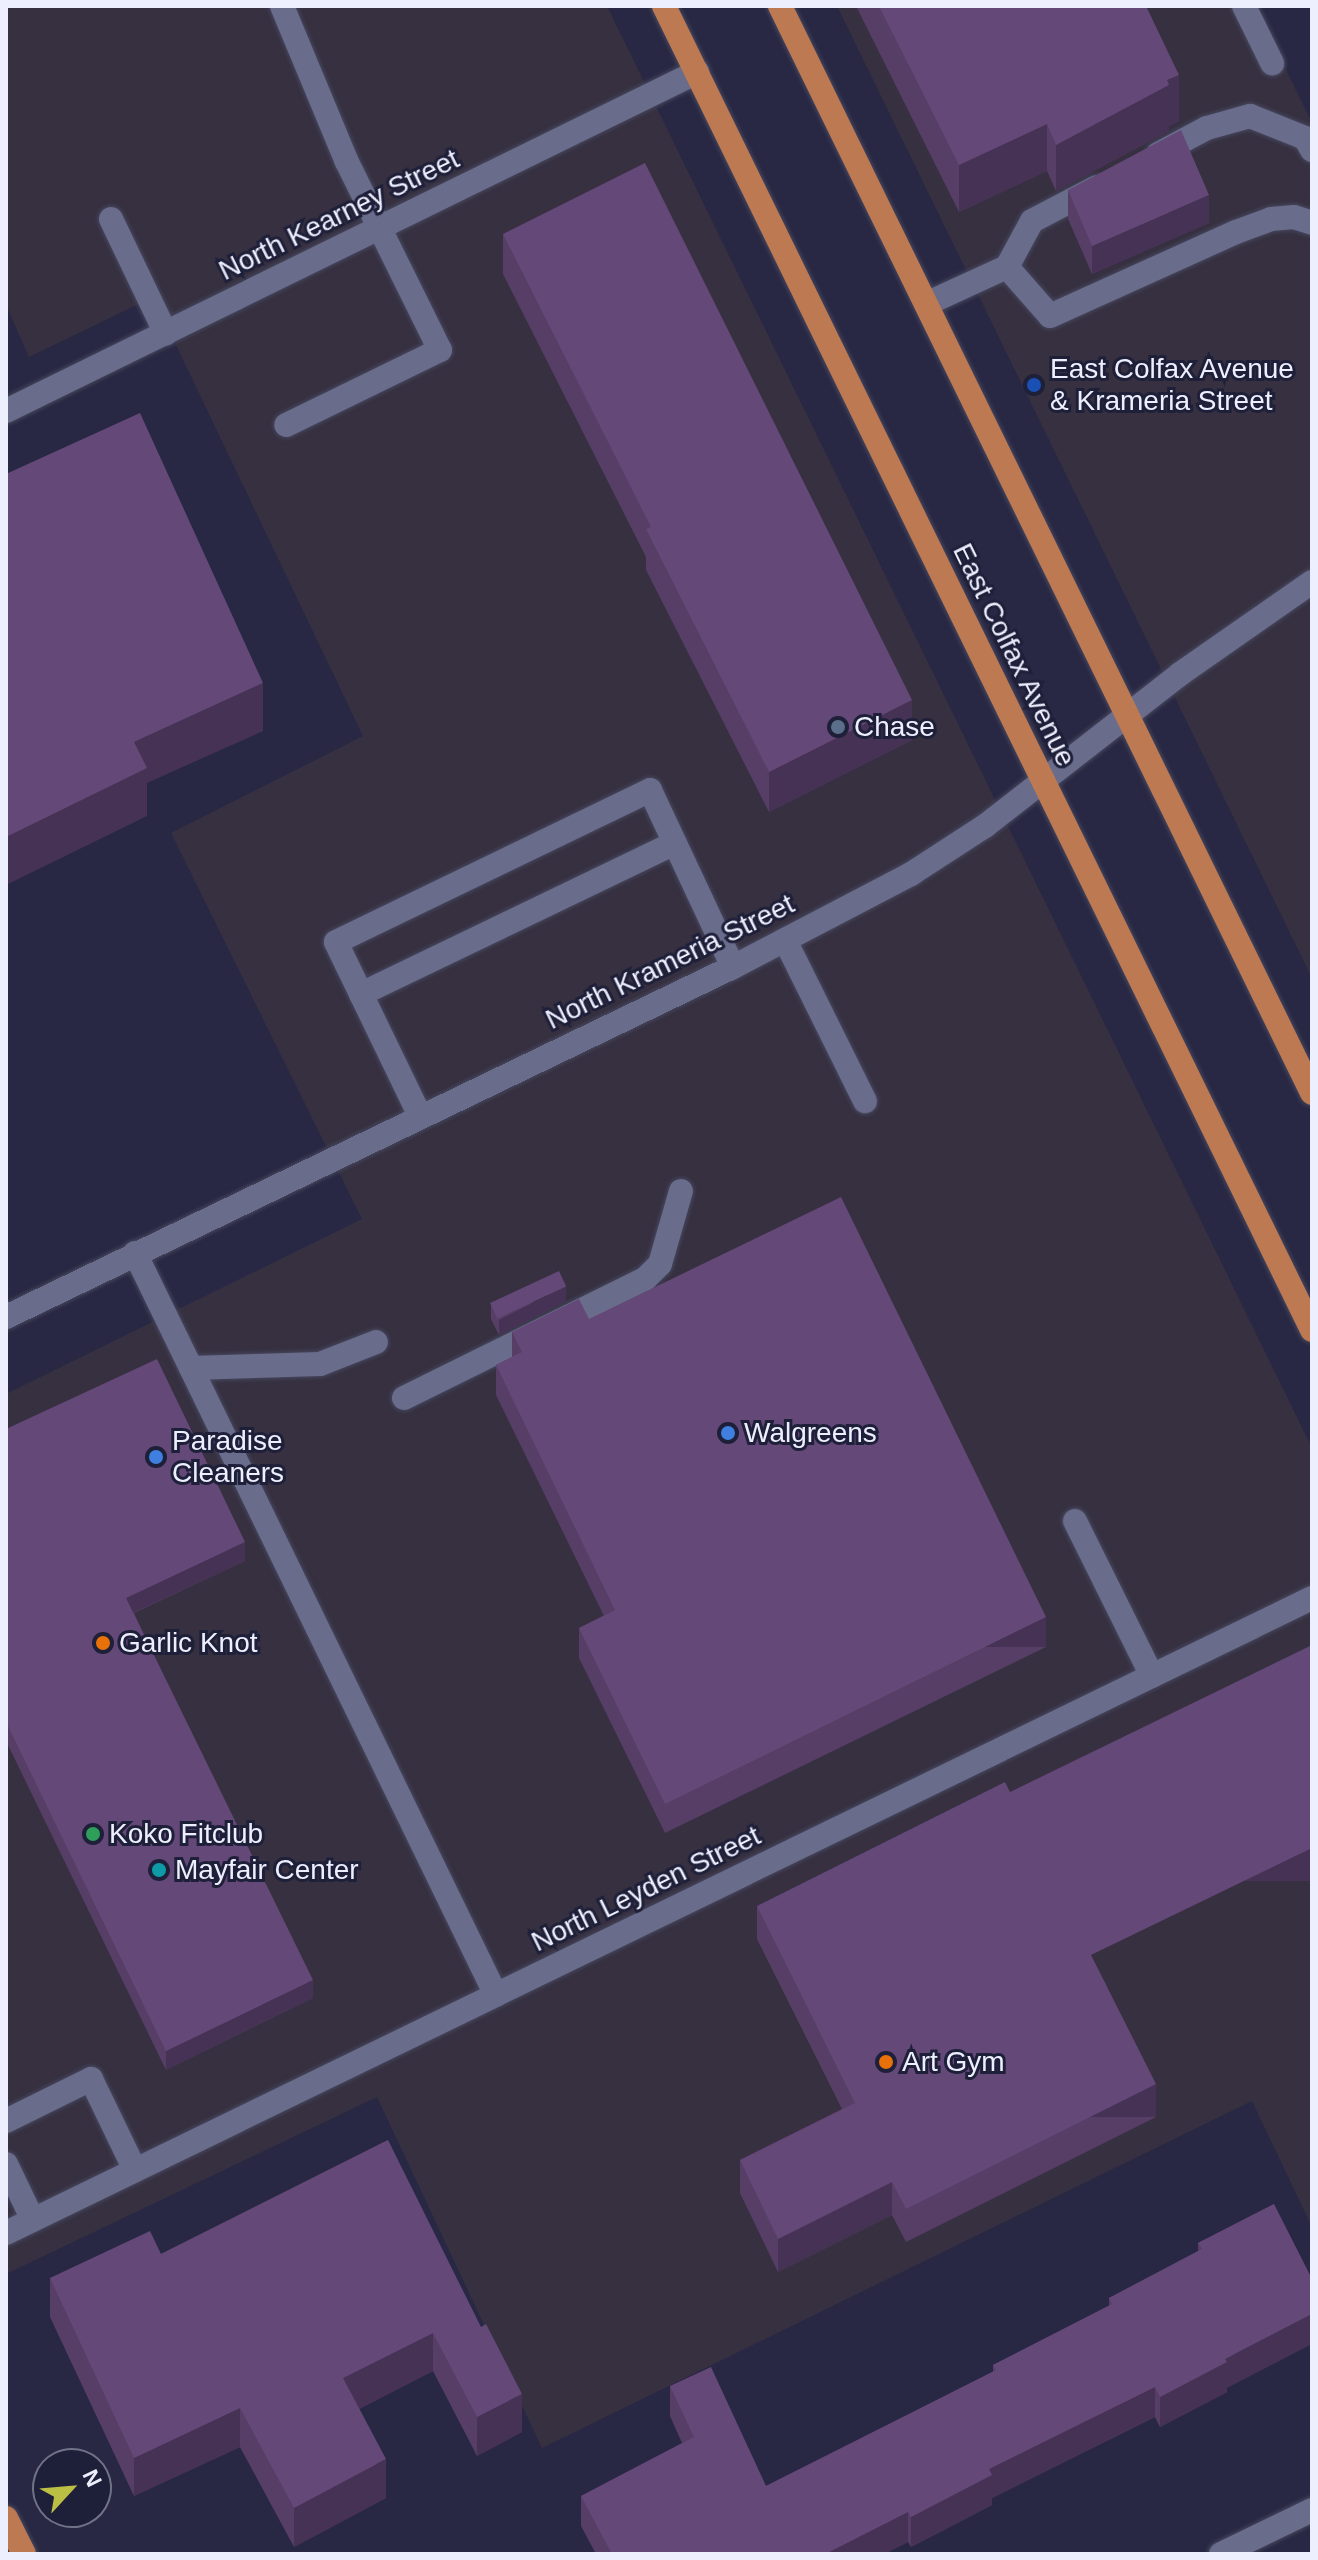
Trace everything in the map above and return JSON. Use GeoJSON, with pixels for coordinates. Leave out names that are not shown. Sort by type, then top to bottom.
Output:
{"type":"FeatureCollection","features":[{"type":"Feature","properties":{"kind":"main road","name":"East Colfax Avenue"},"geometry":{"type":"LineString","coordinates":[[664,6],[1312,1330]]}},
{"type":"Feature","properties":{"kind":"main road"},"geometry":{"type":"LineString","coordinates":[[780,6],[1312,1093]]}},
{"type":"Feature","properties":{"kind":"main road"},"geometry":{"type":"LineString","coordinates":[[6,2518],[24,2554]]}},
{"type":"Feature","properties":{"kind":"street"},"geometry":{"type":"LineString","coordinates":[[282,6],[346,160],[440,350],[286,425]]}},
{"type":"Feature","properties":{"kind":"street"},"geometry":{"type":"LineString","coordinates":[[1244,6],[1272,63]]}},
{"type":"Feature","properties":{"kind":"street","name":"North Kearney Street"},"geometry":{"type":"LineString","coordinates":[[6,411],[697,72]]}},
{"type":"Feature","properties":{"kind":"street"},"geometry":{"type":"LineString","coordinates":[[1139,164],[1207,128],[1250,116],[1305,138],[1312,150]]}},
{"type":"Feature","properties":{"kind":"street"},"geometry":{"type":"LineString","coordinates":[[926,304],[1007,267],[1032,221],[1113,178]]}},
{"type":"Feature","properties":{"kind":"street"},"geometry":{"type":"LineString","coordinates":[[1007,267],[1050,316],[1236,232],[1282,218],[1294,217],[1312,223]]}},
{"type":"Feature","properties":{"kind":"street"},"geometry":{"type":"LineString","coordinates":[[111,219],[166,334]]}},
{"type":"Feature","properties":{"kind":"street","name":"North Krameria Street"},"geometry":{"type":"LineString","coordinates":[[6,1317],[733,967],[911,874],[985,826],[1126,715],[1312,582]]}},
{"type":"Feature","properties":{"kind":"street"},"geometry":{"type":"LineString","coordinates":[[420,1116],[336,942],[636,796],[650,790],[733,967]]}},
{"type":"Feature","properties":{"kind":"street"},"geometry":{"type":"LineString","coordinates":[[361,994],[675,843]]}},
{"type":"Feature","properties":{"kind":"street"},"geometry":{"type":"LineString","coordinates":[[785,940],[865,1101]]}},
{"type":"Feature","properties":{"kind":"street"},"geometry":{"type":"LineString","coordinates":[[404,1398],[645,1279],[660,1264],[681,1191]]}},
{"type":"Feature","properties":{"kind":"street"},"geometry":{"type":"LineString","coordinates":[[135,1253],[496,1995]]}},
{"type":"Feature","properties":{"kind":"street"},"geometry":{"type":"LineString","coordinates":[[191,1368],[320,1364],[376,1342]]}},
{"type":"Feature","properties":{"kind":"street"},"geometry":{"type":"LineString","coordinates":[[1075,1521],[1152,1676]]}},
{"type":"Feature","properties":{"kind":"street","name":"North Leyden Street"},"geometry":{"type":"LineString","coordinates":[[6,2233],[1312,1598]]}},
{"type":"Feature","properties":{"kind":"street"},"geometry":{"type":"LineString","coordinates":[[6,2121],[91,2079],[135,2170]]}},
{"type":"Feature","properties":{"kind":"street"},"geometry":{"type":"LineString","coordinates":[[6,2164],[33,2220]]}},
{"type":"Feature","properties":{"kind":"street"},"geometry":{"type":"LineString","coordinates":[[1221,2554],[1312,2510]]}},
{"type":"Feature","properties":{"kind":"shaded area"},"geometry":{"type":"Polygon","coordinates":[[[6,6],[607,6],[1312,1448],[1312,2227],[1252,2101],[542,2448],[377,2097],[6,2274],[6,1394],[362,1219],[171,833],[363,736],[153,297],[29,357],[6,305],[6,6]]]}},
{"type":"Feature","properties":{"kind":"shaded area"},"geometry":{"type":"Polygon","coordinates":[[[837,6],[1255,6],[1312,123],[1312,978],[837,6]]]}},
{"type":"Feature","properties":{"kind":"building"},"geometry":{"type":"Polygon","coordinates":[[[879,6],[1146,6],[1179,75],[1167,80],[1169,85],[1056,145],[1047,124],[959,165],[879,6]]]}},
{"type":"Feature","properties":{"kind":"building"},"geometry":{"type":"Polygon","coordinates":[[[1181,130],[1209,195],[1092,246],[1068,190],[1181,130]]]}},
{"type":"Feature","properties":{"kind":"building"},"geometry":{"type":"Polygon","coordinates":[[[645,163],[912,700],[769,772],[646,529],[651,527],[503,234],[645,163]]]}},
{"type":"Feature","properties":{"kind":"building"},"geometry":{"type":"Polygon","coordinates":[[[140,413],[263,683],[134,742],[147,768],[6,837],[6,474],[140,413]]]}},
{"type":"Feature","properties":{"kind":"building"},"geometry":{"type":"Polygon","coordinates":[[[841,1197],[1046,1617],[665,1804],[579,1628],[615,1610],[496,1365],[522,1352],[512,1332],[579,1299],[589,1319],[841,1197]]]}},
{"type":"Feature","properties":{"kind":"building"},"geometry":{"type":"Polygon","coordinates":[[[559,1271],[566,1286],[497,1319],[490,1303],[559,1271]]]}},
{"type":"Feature","properties":{"kind":"building","name":"Mayfair Center"},"geometry":{"type":"Polygon","coordinates":[[[157,1359],[245,1542],[126,1598],[313,1980],[166,2051],[6,1722],[6,1429],[157,1359]]]}},
{"type":"Feature","properties":{"kind":"building"},"geometry":{"type":"Polygon","coordinates":[[[1312,1645],[1312,1848],[1091,1955],[1156,2084],[906,2209],[892,2182],[778,2239],[740,2160],[855,2103],[757,1906],[1005,1782],[1010,1792],[1312,1645]]]}},
{"type":"Feature","properties":{"kind":"building"},"geometry":{"type":"Polygon","coordinates":[[[388,2140],[481,2327],[486,2324],[522,2394],[477,2417],[433,2333],[343,2378],[386,2459],[294,2508],[240,2408],[134,2458],[50,2278],[150,2231],[161,2254],[388,2140]]]}},
{"type":"Feature","properties":{"kind":"building"},"geometry":{"type":"Polygon","coordinates":[[[1274,2204],[1312,2279],[1312,2314],[1160,2397],[1155,2387],[989,2469],[992,2475],[911,2517],[908,2512],[825,2554],[612,2554],[581,2496],[694,2437],[670,2386],[711,2367],[766,2486],[996,2370],[993,2365],[1112,2304],[1109,2298],[1202,2249],[1198,2243],[1274,2204]]]}},
{"type":"Feature","properties":{"kind":"place","name":"East Colfax Avenue & Krameria Street"},"geometry":{"type":"Point","coordinates":[1034,385]}},
{"type":"Feature","properties":{"kind":"place","name":"Chase"},"geometry":{"type":"Point","coordinates":[838,727]}},
{"type":"Feature","properties":{"kind":"place","name":"Walgreens"},"geometry":{"type":"Point","coordinates":[728,1433]}},
{"type":"Feature","properties":{"kind":"place","name":"Paradise Cleaners"},"geometry":{"type":"Point","coordinates":[156,1457]}},
{"type":"Feature","properties":{"kind":"place","name":"Garlic Knot"},"geometry":{"type":"Point","coordinates":[103,1643]}},
{"type":"Feature","properties":{"kind":"place","name":"Koko Fitclub"},"geometry":{"type":"Point","coordinates":[93,1834]}},
{"type":"Feature","properties":{"kind":"place","name":"Mayfair Center"},"geometry":{"type":"Point","coordinates":[159,1870]}},
{"type":"Feature","properties":{"kind":"place","name":"Art Gym"},"geometry":{"type":"Point","coordinates":[886,2062]}}]}
